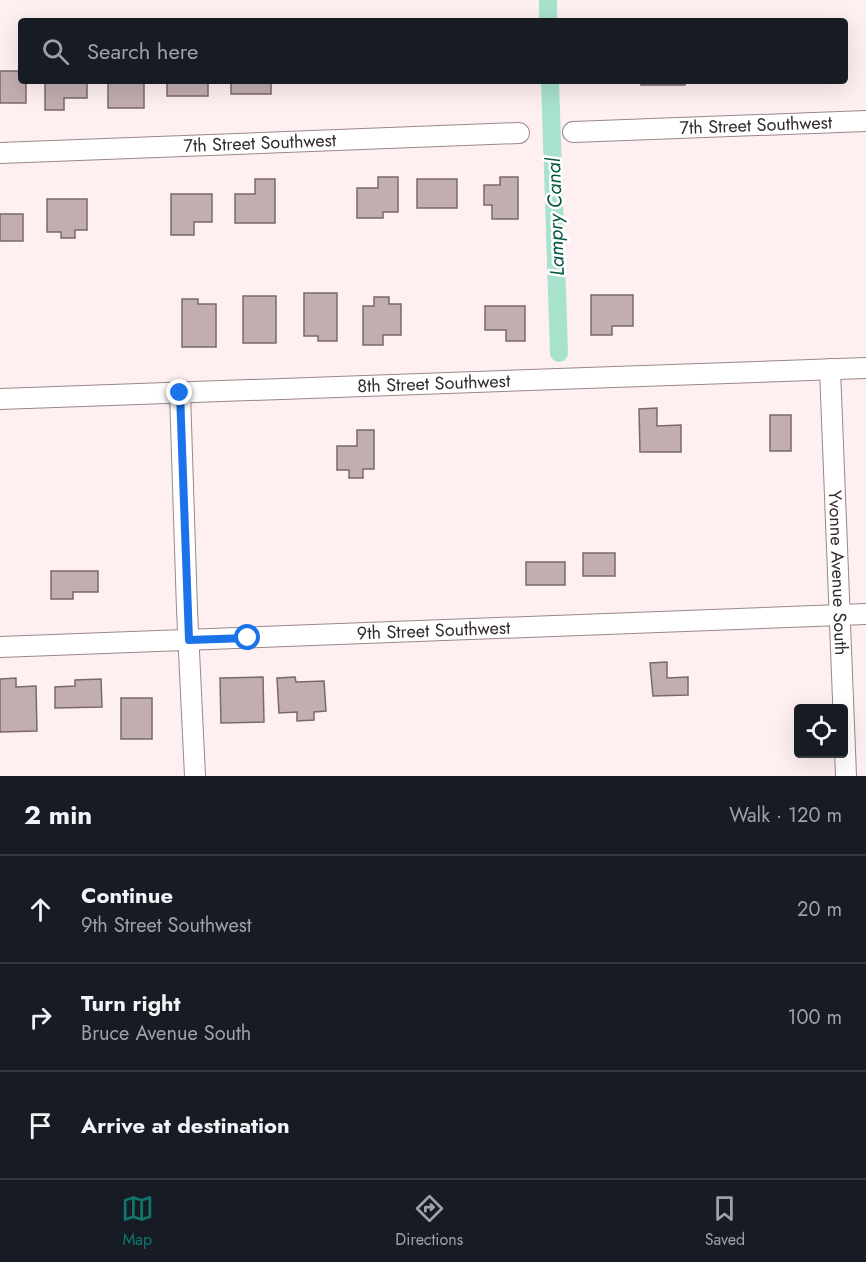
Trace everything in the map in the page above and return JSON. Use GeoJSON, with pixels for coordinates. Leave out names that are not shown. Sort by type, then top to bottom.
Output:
{"type":"FeatureCollection","features":[{"type":"Feature","properties":{"kind":"street","name":"7th Street Southwest"},"geometry":{"type":"LineString","coordinates":[[573,132],[866,121]]}},
{"type":"Feature","properties":{"kind":"street","name":"7th Street Southwest"},"geometry":{"type":"LineString","coordinates":[[0,153],[519,134]]}},
{"type":"Feature","properties":{"kind":"street","name":"8th Street Southwest"},"geometry":{"type":"LineString","coordinates":[[0,399],[866,368]]}},
{"type":"Feature","properties":{"kind":"street","name":"Yvonne Avenue South"},"geometry":{"type":"LineString","coordinates":[[830,369],[846,776]]}},
{"type":"Feature","properties":{"kind":"street"},"geometry":{"type":"LineString","coordinates":[[180,393],[195,776]]}},
{"type":"Feature","properties":{"kind":"street","name":"9th Street Southwest"},"geometry":{"type":"LineString","coordinates":[[0,647],[866,614]]}},
{"type":"Feature","properties":{"kind":"building"},"geometry":{"type":"Polygon","coordinates":[[[0,71],[18,71],[18,84],[26,84],[26,103],[0,103],[0,71]]]}},
{"type":"Feature","properties":{"kind":"building"},"geometry":{"type":"Polygon","coordinates":[[[45,84],[87,84],[87,98],[64,98],[64,110],[45,110],[45,84]]]}},
{"type":"Feature","properties":{"kind":"building"},"geometry":{"type":"Polygon","coordinates":[[[108,84],[144,84],[144,108],[108,108],[108,84]]]}},
{"type":"Feature","properties":{"kind":"building"},"geometry":{"type":"Polygon","coordinates":[[[167,84],[208,84],[208,96],[167,96],[167,84]]]}},
{"type":"Feature","properties":{"kind":"building"},"geometry":{"type":"Polygon","coordinates":[[[231,84],[271,84],[271,94],[231,94],[231,84]]]}},
{"type":"Feature","properties":{"kind":"building"},"geometry":{"type":"Polygon","coordinates":[[[641,84],[685,84],[685,85],[641,84]]]}},
{"type":"Feature","properties":{"kind":"building"},"geometry":{"type":"Polygon","coordinates":[[[378,177],[398,177],[398,212],[383,212],[383,218],[357,218],[357,188],[378,188],[378,177]]]}},
{"type":"Feature","properties":{"kind":"building"},"geometry":{"type":"Polygon","coordinates":[[[500,177],[518,177],[518,219],[492,219],[492,205],[484,205],[484,185],[500,185],[500,177]]]}},
{"type":"Feature","properties":{"kind":"building"},"geometry":{"type":"Polygon","coordinates":[[[255,179],[275,179],[275,223],[235,223],[235,194],[255,194],[255,179]]]}},
{"type":"Feature","properties":{"kind":"building"},"geometry":{"type":"Polygon","coordinates":[[[417,179],[457,179],[457,208],[417,208],[417,179]]]}},
{"type":"Feature","properties":{"kind":"building"},"geometry":{"type":"Polygon","coordinates":[[[171,194],[212,194],[212,222],[194,222],[194,235],[171,235],[171,194]]]}},
{"type":"Feature","properties":{"kind":"building"},"geometry":{"type":"Polygon","coordinates":[[[47,199],[87,199],[87,230],[75,230],[75,238],[61,238],[61,232],[47,232],[47,199]]]}},
{"type":"Feature","properties":{"kind":"building"},"geometry":{"type":"Polygon","coordinates":[[[0,214],[23,214],[23,241],[0,241],[0,214]]]}},
{"type":"Feature","properties":{"kind":"building"},"geometry":{"type":"Polygon","coordinates":[[[304,293],[337,293],[337,341],[318,341],[318,336],[304,336],[304,293]]]}},
{"type":"Feature","properties":{"kind":"building"},"geometry":{"type":"Polygon","coordinates":[[[591,295],[633,295],[633,326],[612,326],[612,335],[591,335],[591,295]]]}},
{"type":"Feature","properties":{"kind":"building"},"geometry":{"type":"Polygon","coordinates":[[[243,296],[276,296],[276,343],[243,343],[243,296]]]}},
{"type":"Feature","properties":{"kind":"building"},"geometry":{"type":"Polygon","coordinates":[[[374,297],[389,297],[389,304],[401,304],[401,335],[383,335],[383,345],[363,345],[363,306],[374,306],[374,297]]]}},
{"type":"Feature","properties":{"kind":"building"},"geometry":{"type":"Polygon","coordinates":[[[182,299],[198,299],[198,304],[216,304],[216,347],[182,347],[182,299]]]}},
{"type":"Feature","properties":{"kind":"building"},"geometry":{"type":"Polygon","coordinates":[[[485,306],[525,306],[525,341],[506,341],[506,330],[485,330],[485,306]]]}},
{"type":"Feature","properties":{"kind":"building"},"geometry":{"type":"Polygon","coordinates":[[[657,408],[657,426],[681,425],[681,452],[640,452],[639,409],[657,408]]]}},
{"type":"Feature","properties":{"kind":"building"},"geometry":{"type":"Polygon","coordinates":[[[770,415],[791,415],[791,451],[770,451],[770,415]]]}},
{"type":"Feature","properties":{"kind":"building"},"geometry":{"type":"Polygon","coordinates":[[[357,430],[374,430],[374,469],[363,469],[363,478],[349,478],[349,470],[337,470],[337,446],[357,446],[357,430]]]}},
{"type":"Feature","properties":{"kind":"building"},"geometry":{"type":"Polygon","coordinates":[[[583,553],[615,553],[615,576],[583,576],[583,553]]]}},
{"type":"Feature","properties":{"kind":"building"},"geometry":{"type":"Polygon","coordinates":[[[526,562],[565,562],[565,585],[526,585],[526,562]]]}},
{"type":"Feature","properties":{"kind":"building"},"geometry":{"type":"Polygon","coordinates":[[[51,571],[98,571],[98,592],[73,592],[73,599],[51,599],[51,571]]]}},
{"type":"Feature","properties":{"kind":"building"},"geometry":{"type":"Polygon","coordinates":[[[667,662],[667,678],[688,677],[688,695],[653,696],[650,663],[667,662]]]}},
{"type":"Feature","properties":{"kind":"building"},"geometry":{"type":"Polygon","coordinates":[[[263,677],[264,722],[221,723],[220,678],[263,677]]]}},
{"type":"Feature","properties":{"kind":"building"},"geometry":{"type":"Polygon","coordinates":[[[295,677],[296,682],[324,681],[326,711],[314,712],[314,720],[297,721],[297,712],[279,713],[277,678],[295,677]]]}},
{"type":"Feature","properties":{"kind":"building"},"geometry":{"type":"Polygon","coordinates":[[[16,678],[16,687],[36,686],[37,731],[0,732],[0,679],[16,678]]]}},
{"type":"Feature","properties":{"kind":"building"},"geometry":{"type":"Polygon","coordinates":[[[101,679],[102,707],[55,708],[55,687],[75,686],[75,680],[101,679]]]}},
{"type":"Feature","properties":{"kind":"building"},"geometry":{"type":"Polygon","coordinates":[[[121,698],[152,698],[152,739],[121,739],[121,698]]]}},
{"type":"Feature","properties":{"kind":"waterway","name":"Lampry Canal"},"geometry":{"type":"LineString","coordinates":[[548,0],[548,18]]}},
{"type":"Feature","properties":{"kind":"waterway","name":"Lampry Canal"},"geometry":{"type":"LineString","coordinates":[[550,84],[559,353]]}},
{"type":"Feature","properties":{"kind":"route"},"geometry":{"type":"LineString","coordinates":[[180,393],[189,640],[248,638]]}}]}
